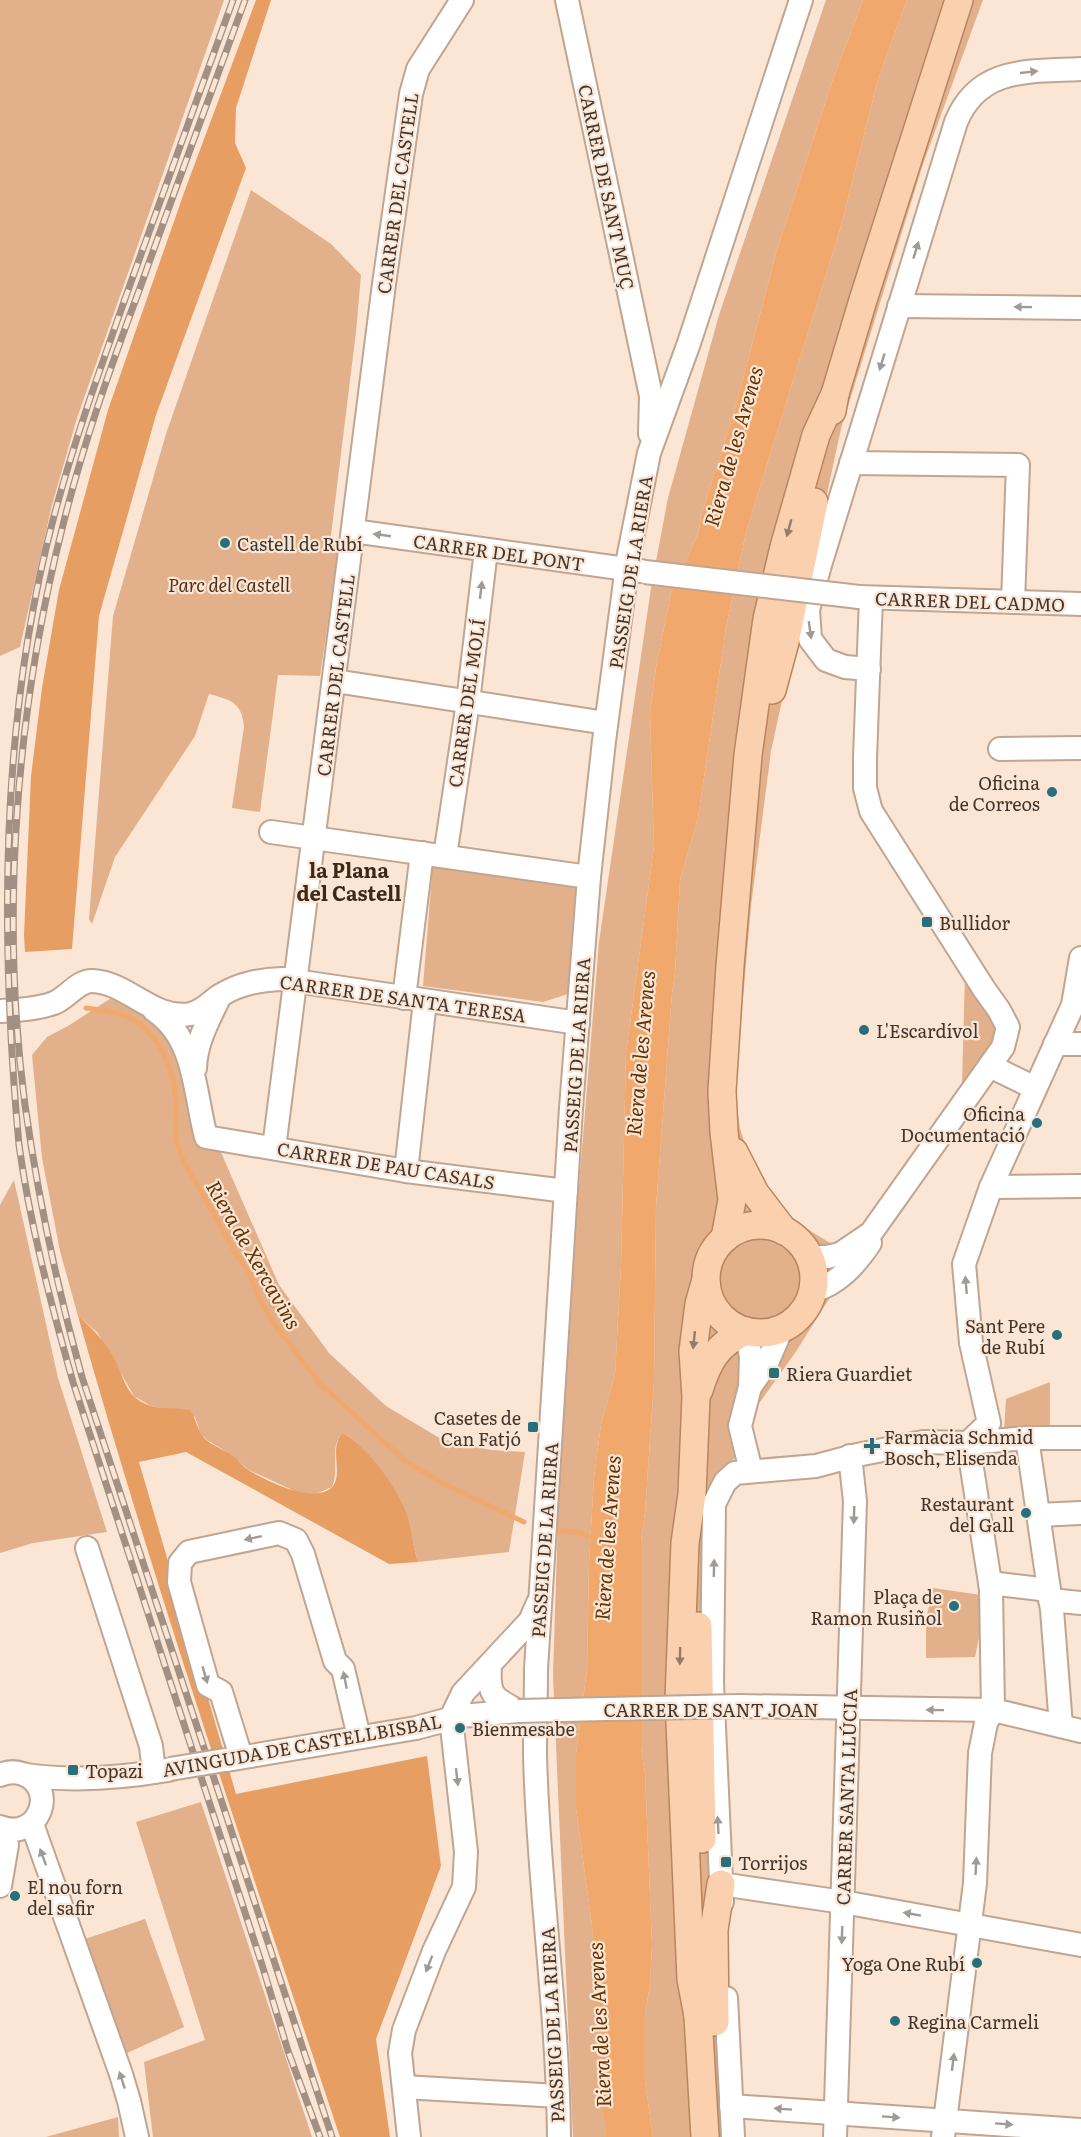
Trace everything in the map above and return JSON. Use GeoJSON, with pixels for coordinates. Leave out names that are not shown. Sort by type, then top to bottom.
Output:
{"type":"FeatureCollection","features":[{"type":"Feature","properties":{"kind":"main road"},"geometry":{"type":"LineString","coordinates":[[725,1238],[732,1200],[724,1132],[722,1091],[724,1044],[748,755],[767,619],[804,473],[816,435],[835,394],[862,300],[959,0]]}},
{"type":"Feature","properties":{"kind":"main road"},"geometry":{"type":"LineString","coordinates":[[724,1132],[754,1193],[784,1231]]}},
{"type":"Feature","properties":{"kind":"main road"},"geometry":{"type":"LineString","coordinates":[[705,1283],[709,1299],[717,1312],[729,1324],[746,1331],[764,1333],[782,1328],[802,1312],[813,1291],[814,1273],[809,1257],[794,1237],[784,1231],[770,1226],[753,1225],[740,1229],[725,1238],[710,1257],[699,1304],[693,1350],[696,1397],[692,1494],[697,1541],[702,1794],[701,1979],[698,2016],[707,2137]]}},
{"type":"Feature","properties":{"kind":"main road"},"geometry":{"type":"LineString","coordinates":[[696,1397],[711,1359],[733,1338],[746,1331]]}},
{"type":"Feature","properties":{"kind":"main road"},"geometry":{"type":"LineString","coordinates":[[707,2137],[715,2052],[714,1930],[722,1884]]}},
{"type":"Feature","properties":{"kind":"street","name":"CARRER DEL CASTELL"},"geometry":{"type":"LineString","coordinates":[[274,1148],[384,284],[414,81],[418,69],[462,0]]}},
{"type":"Feature","properties":{"kind":"street","name":"CARRER DE SANT MUÇ"},"geometry":{"type":"LineString","coordinates":[[567,0],[651,396],[650,453]]}},
{"type":"Feature","properties":{"kind":"street","name":"PASSEIG DE LA RIERA"},"geometry":{"type":"LineString","coordinates":[[559,2137],[535,1756],[536,1669],[578,1023],[589,878],[606,723],[636,571],[650,453],[801,0]]}},
{"type":"Feature","properties":{"kind":"street"},"geometry":{"type":"LineString","coordinates":[[869,669],[845,667],[826,660],[810,639],[808,610],[898,306],[956,123],[963,106],[981,88],[1003,75],[1081,69]]}},
{"type":"Feature","properties":{"kind":"street"},"geometry":{"type":"LineString","coordinates":[[898,306],[1081,308]]}},
{"type":"Feature","properties":{"kind":"street"},"geometry":{"type":"LineString","coordinates":[[646,373],[659,381],[671,378],[681,364]]}},
{"type":"Feature","properties":{"kind":"street"},"geometry":{"type":"LineString","coordinates":[[851,464],[1018,465],[1013,602]]}},
{"type":"Feature","properties":{"kind":"street","name":"CARRER DEL PONT"},"geometry":{"type":"LineString","coordinates":[[353,531],[636,571],[865,597]]}},
{"type":"Feature","properties":{"kind":"street","name":"CARRER DEL MOLÍ"},"geometry":{"type":"LineString","coordinates":[[445,856],[468,702],[486,550]]}},
{"type":"Feature","properties":{"kind":"street"},"geometry":{"type":"LineString","coordinates":[[809,1257],[840,1254],[871,1233],[1003,1047],[1008,1027],[871,811],[865,788],[869,669],[865,597]]}},
{"type":"Feature","properties":{"kind":"street","name":"CARRER DEL CADMO"},"geometry":{"type":"LineString","coordinates":[[865,597],[1081,604]]}},
{"type":"Feature","properties":{"kind":"street"},"geometry":{"type":"LineString","coordinates":[[335,681],[606,723]]}},
{"type":"Feature","properties":{"kind":"street"},"geometry":{"type":"LineString","coordinates":[[1000,749],[1081,748]]}},
{"type":"Feature","properties":{"kind":"street"},"geometry":{"type":"LineString","coordinates":[[271,832],[589,878]]}},
{"type":"Feature","properties":{"kind":"street"},"geometry":{"type":"LineString","coordinates":[[406,1171],[422,853]]}},
{"type":"Feature","properties":{"kind":"street"},"geometry":{"type":"LineString","coordinates":[[968,1443],[989,1423],[971,1343],[964,1264],[991,1187],[1073,1005],[1081,958]]}},
{"type":"Feature","properties":{"kind":"street","name":"CARRER DE SANTA TERESA"},"geometry":{"type":"LineString","coordinates":[[0,1011],[29,1009],[56,1002],[90,981],[112,984],[148,1006],[179,1015],[203,1009],[220,995],[241,984],[262,980],[295,981],[578,1023]]}},
{"type":"Feature","properties":{"kind":"street"},"geometry":{"type":"LineString","coordinates":[[194,1076],[195,1056],[201,1036],[220,995]]}},
{"type":"Feature","properties":{"kind":"street"},"geometry":{"type":"LineString","coordinates":[[148,1006],[163,1016],[177,1034],[186,1048],[194,1076]]}},
{"type":"Feature","properties":{"kind":"street"},"geometry":{"type":"LineString","coordinates":[[1055,1044],[1081,1044]]}},
{"type":"Feature","properties":{"kind":"street"},"geometry":{"type":"LineString","coordinates":[[990,1066],[1035,1088]]}},
{"type":"Feature","properties":{"kind":"street","name":"CARRER DE PAU CASALS"},"geometry":{"type":"LineString","coordinates":[[194,1076],[207,1137],[406,1171],[566,1191]]}},
{"type":"Feature","properties":{"kind":"street"},"geometry":{"type":"LineString","coordinates":[[991,1187],[1081,1186]]}},
{"type":"Feature","properties":{"kind":"street"},"geometry":{"type":"LineString","coordinates":[[813,1291],[838,1279],[848,1270],[869,1244],[871,1233]]}},
{"type":"Feature","properties":{"kind":"street"},"geometry":{"type":"LineString","coordinates":[[750,1388],[766,1363],[782,1328]]}},
{"type":"Feature","properties":{"kind":"street"},"geometry":{"type":"LineString","coordinates":[[746,1331],[751,1357],[750,1388],[740,1426],[751,1471]]}},
{"type":"Feature","properties":{"kind":"street"},"geometry":{"type":"LineString","coordinates":[[1027,1438],[1049,1595],[1071,1728]]}},
{"type":"Feature","properties":{"kind":"street"},"geometry":{"type":"LineString","coordinates":[[733,2137],[712,1683],[714,1504],[725,1482],[735,1473],[816,1466],[850,1456],[923,1442],[968,1443],[1027,1438],[1081,1438]]}},
{"type":"Feature","properties":{"kind":"street"},"geometry":{"type":"LineString","coordinates":[[944,2129],[969,1924],[977,1839],[980,1753],[986,1723],[993,1710],[990,1583],[968,1443]]}},
{"type":"Feature","properties":{"kind":"street","name":"CARRER SANTA LLÚCIA"},"geometry":{"type":"LineString","coordinates":[[835,2137],[855,1501],[850,1456]]}},
{"type":"Feature","properties":{"kind":"street"},"geometry":{"type":"LineString","coordinates":[[1038,1515],[1081,1513]]}},
{"type":"Feature","properties":{"kind":"street"},"geometry":{"type":"LineString","coordinates":[[233,1759],[221,1692],[208,1685],[179,1582],[180,1563],[189,1552],[279,1533],[296,1540],[303,1554],[335,1661],[343,1669],[359,1737]]}},
{"type":"Feature","properties":{"kind":"street"},"geometry":{"type":"LineString","coordinates":[[87,1548],[151,1746],[162,1771]]}},
{"type":"Feature","properties":{"kind":"street"},"geometry":{"type":"LineString","coordinates":[[990,1583],[1081,1603]]}},
{"type":"Feature","properties":{"kind":"street"},"geometry":{"type":"LineString","coordinates":[[409,2137],[400,2053],[404,2030],[434,1951],[464,1887],[466,1852],[451,1718],[463,1693],[530,1622],[541,1596]]}},
{"type":"Feature","properties":{"kind":"street"},"geometry":{"type":"LineString","coordinates":[[490,1666],[489,1684],[497,1700],[518,1711]]}},
{"type":"Feature","properties":{"kind":"street","name":"CARRER DE SANT JOAN"},"geometry":{"type":"LineString","coordinates":[[518,1711],[740,1706],[993,1710],[1071,1728]]}},
{"type":"Feature","properties":{"kind":"street","name":"AVINGUDA DE CASTELLBISBAL"},"geometry":{"type":"LineString","coordinates":[[86,1779],[162,1771],[416,1728],[461,1716],[518,1711]]}},
{"type":"Feature","properties":{"kind":"street"},"geometry":{"type":"LineString","coordinates":[[0,1775],[17,1772],[26,1775],[86,1779]]}},
{"type":"Feature","properties":{"kind":"street"},"geometry":{"type":"LineString","coordinates":[[26,1775],[37,1785],[41,1794],[37,1814],[129,2101],[136,2137]]}},
{"type":"Feature","properties":{"kind":"street"},"geometry":{"type":"LineString","coordinates":[[0,1886],[7,1845],[1,1828],[17,1830],[86,1779]]}},
{"type":"Feature","properties":{"kind":"street"},"geometry":{"type":"LineString","coordinates":[[722,1884],[843,1902],[1081,1946]]}},
{"type":"Feature","properties":{"kind":"street"},"geometry":{"type":"LineString","coordinates":[[404,2087],[558,2096]]}},
{"type":"Feature","properties":{"kind":"street"},"geometry":{"type":"LineString","coordinates":[[730,2106],[836,2113],[944,2129],[1081,2130]]}},
{"type":"Feature","properties":{"kind":"green space"},"geometry":{"type":"Polygon","coordinates":[[[0,0],[224,0],[77,418],[52,505],[20,647],[0,656],[0,0]]]}},
{"type":"Feature","properties":{"kind":"green space"},"geometry":{"type":"Polygon","coordinates":[[[826,0],[863,0],[832,82],[777,250],[735,409],[701,516],[698,534],[671,593],[656,667],[650,714],[654,846],[626,1053],[621,1265],[615,1374],[601,1424],[594,1478],[589,1562],[587,1669],[576,1754],[576,1808],[592,1926],[606,2137],[573,2137],[553,1675],[562,1392],[599,942],[651,588],[668,498],[719,315],[826,0]]]}},
{"type":"Feature","properties":{"kind":"green space"},"geometry":{"type":"Polygon","coordinates":[[[907,0],[983,0],[923,164],[841,429],[771,751],[751,906],[735,1092],[740,1128],[753,1172],[778,1207],[832,1244],[829,1299],[795,1353],[753,1412],[738,1453],[722,1475],[711,1496],[726,2137],[653,2137],[645,2081],[645,2016],[650,1984],[652,1945],[645,1773],[641,1748],[641,1541],[654,1382],[656,1208],[675,973],[680,880],[698,818],[726,628],[746,532],[841,226],[878,79],[907,0]]]}},
{"type":"Feature","properties":{"kind":"green space","name":"Parc del Castell"},"geometry":{"type":"Polygon","coordinates":[[[251,190],[331,244],[361,275],[330,543],[339,547],[320,676],[278,675],[260,812],[232,808],[244,727],[243,719],[234,703],[209,694],[195,736],[115,857],[92,924],[89,919],[113,616],[166,434],[251,190]]]}},
{"type":"Feature","properties":{"kind":"green space"},"geometry":{"type":"Polygon","coordinates":[[[433,863],[576,882],[571,993],[543,1002],[423,986],[433,863]]]}},
{"type":"Feature","properties":{"kind":"green space"},"geometry":{"type":"Polygon","coordinates":[[[965,974],[992,1014],[995,1033],[987,1052],[962,1085],[965,974]]]}},
{"type":"Feature","properties":{"kind":"green space"},"geometry":{"type":"Polygon","coordinates":[[[119,993],[174,1045],[279,1285],[329,1353],[386,1406],[441,1439],[491,1450],[525,1452],[509,1552],[418,1562],[409,1520],[399,1497],[372,1459],[352,1439],[342,1433],[336,1445],[332,1487],[316,1494],[299,1493],[249,1470],[230,1454],[207,1440],[201,1434],[195,1417],[149,1405],[134,1396],[97,1332],[78,1316],[60,1251],[42,1158],[32,1055],[47,1037],[119,993]]]}},
{"type":"Feature","properties":{"kind":"green space"},"geometry":{"type":"Polygon","coordinates":[[[14,1180],[58,1378],[107,1532],[33,1543],[0,1553],[0,1205],[14,1180]]]}},
{"type":"Feature","properties":{"kind":"green space"},"geometry":{"type":"Polygon","coordinates":[[[1050,1382],[1050,1433],[1004,1432],[1006,1399],[1050,1382]]]}},
{"type":"Feature","properties":{"kind":"green space","name":"Plaça de Ramon Rusiñol"},"geometry":{"type":"Polygon","coordinates":[[[933,1588],[981,1595],[983,1617],[975,1657],[926,1658],[926,1620],[933,1588]]]}},
{"type":"Feature","properties":{"kind":"green space"},"geometry":{"type":"Polygon","coordinates":[[[201,1802],[312,2137],[153,2137],[144,2062],[205,2040],[136,1822],[201,1802]]]}},
{"type":"Feature","properties":{"kind":"green space"},"geometry":{"type":"Polygon","coordinates":[[[145,1919],[184,2027],[125,2054],[85,1939],[145,1919]]]}},
{"type":"Feature","properties":{"kind":"green space"},"geometry":{"type":"Polygon","coordinates":[[[118,2117],[119,2137],[46,2137],[118,2117]]]}},
{"type":"Feature","properties":{"kind":"shaded area"},"geometry":{"type":"Polygon","coordinates":[[[256,0],[271,0],[236,108],[235,143],[246,168],[156,415],[99,616],[72,949],[25,952],[31,776],[42,688],[59,590],[108,410],[185,190],[256,0]]]}},
{"type":"Feature","properties":{"kind":"shaded area"},"geometry":{"type":"Polygon","coordinates":[[[78,1316],[107,1346],[134,1397],[153,1407],[190,1410],[205,1439],[232,1455],[250,1471],[292,1490],[315,1494],[325,1492],[336,1481],[336,1453],[338,1439],[342,1433],[362,1448],[382,1471],[405,1509],[418,1562],[389,1564],[186,1452],[139,1462],[236,1794],[427,1756],[441,1866],[376,2039],[390,2137],[340,2137],[171,1625],[78,1316]]]}},
{"type":"Feature","properties":{"kind":"water","name":"Riera de les Arenes"},"geometry":{"type":"Polygon","coordinates":[[[863,0],[907,0],[878,79],[841,226],[746,532],[726,628],[698,818],[680,880],[675,973],[656,1208],[654,1382],[641,1541],[641,1748],[645,1773],[652,1945],[650,1984],[645,2016],[645,2081],[653,2137],[606,2137],[600,2074],[592,1926],[576,1808],[576,1754],[587,1669],[589,1562],[594,1478],[601,1424],[615,1374],[621,1265],[626,1053],[654,846],[650,714],[656,667],[671,593],[698,534],[701,516],[735,409],[777,250],[832,82],[863,0]]]}},
{"type":"Feature","properties":{"kind":"waterway","name":"Riera de Xercavins"},"geometry":{"type":"LineString","coordinates":[[86,1008],[130,1018],[140,1024],[157,1042],[168,1065],[175,1088],[176,1136],[182,1158],[235,1252],[250,1274],[258,1296],[272,1321],[320,1384],[408,1463],[444,1484],[524,1522]]}},
{"type":"Feature","properties":{"kind":"waterway","name":"Riera de Xercavins"},"geometry":{"type":"LineString","coordinates":[[558,1531],[575,1532],[597,1538]]}},
{"type":"Feature","properties":{"kind":"railway"},"geometry":{"type":"LineString","coordinates":[[233,0],[100,371],[53,520],[36,596],[23,674],[14,752],[7,910],[9,988],[19,1145],[35,1235],[57,1323],[73,1382],[288,2051],[320,2137]]}},
{"type":"Feature","properties":{"kind":"railway"},"geometry":{"type":"LineString","coordinates":[[245,0],[108,376],[79,465],[63,525],[47,595],[24,740],[17,814],[14,961],[18,1033],[30,1139],[49,1242],[82,1377],[332,2137]]}},
{"type":"Feature","properties":{"kind":"place","name":"Castell de Rubí"},"geometry":{"type":"Point","coordinates":[225,543]}},
{"type":"Feature","properties":{"kind":"place","name":"Oficina de Correos"},"geometry":{"type":"Point","coordinates":[1052,792]}},
{"type":"Feature","properties":{"kind":"place","name":"Bullidor"},"geometry":{"type":"Point","coordinates":[927,922]}},
{"type":"Feature","properties":{"kind":"place","name":"L'Escardívol"},"geometry":{"type":"Point","coordinates":[864,1030]}},
{"type":"Feature","properties":{"kind":"place","name":"Oficina Documentació"},"geometry":{"type":"Point","coordinates":[1037,1123]}},
{"type":"Feature","properties":{"kind":"place","name":"Sant Pere de Rubí"},"geometry":{"type":"Point","coordinates":[1057,1335]}},
{"type":"Feature","properties":{"kind":"place","name":"Riera Guardiet"},"geometry":{"type":"Point","coordinates":[774,1373]}},
{"type":"Feature","properties":{"kind":"place","name":"Casetes de Can Fatjó"},"geometry":{"type":"Point","coordinates":[533,1427]}},
{"type":"Feature","properties":{"kind":"place","name":"Farmàcia Schmid Bosch, Elisenda"},"geometry":{"type":"Point","coordinates":[872,1446]}},
{"type":"Feature","properties":{"kind":"place","name":"Restaurant del Gall"},"geometry":{"type":"Point","coordinates":[1026,1513]}},
{"type":"Feature","properties":{"kind":"place","name":"Plaça de Ramon Rusiñol"},"geometry":{"type":"Point","coordinates":[954,1606]}},
{"type":"Feature","properties":{"kind":"place","name":"Bienmesabe"},"geometry":{"type":"Point","coordinates":[460,1728]}},
{"type":"Feature","properties":{"kind":"place","name":"Topazi"},"geometry":{"type":"Point","coordinates":[73,1770]}},
{"type":"Feature","properties":{"kind":"place","name":"Torrijos"},"geometry":{"type":"Point","coordinates":[726,1862]}},
{"type":"Feature","properties":{"kind":"place","name":"El nou forn del safir"},"geometry":{"type":"Point","coordinates":[15,1896]}},
{"type":"Feature","properties":{"kind":"place","name":"Yoga One Rubí"},"geometry":{"type":"Point","coordinates":[977,1963]}},
{"type":"Feature","properties":{"kind":"place","name":"Regina Carmeli"},"geometry":{"type":"Point","coordinates":[895,2021]}},
{"type":"Feature","properties":{"kind":"district","name":"la Plana del Castell"},"geometry":{"type":"Point","coordinates":[349,880]}}]}
